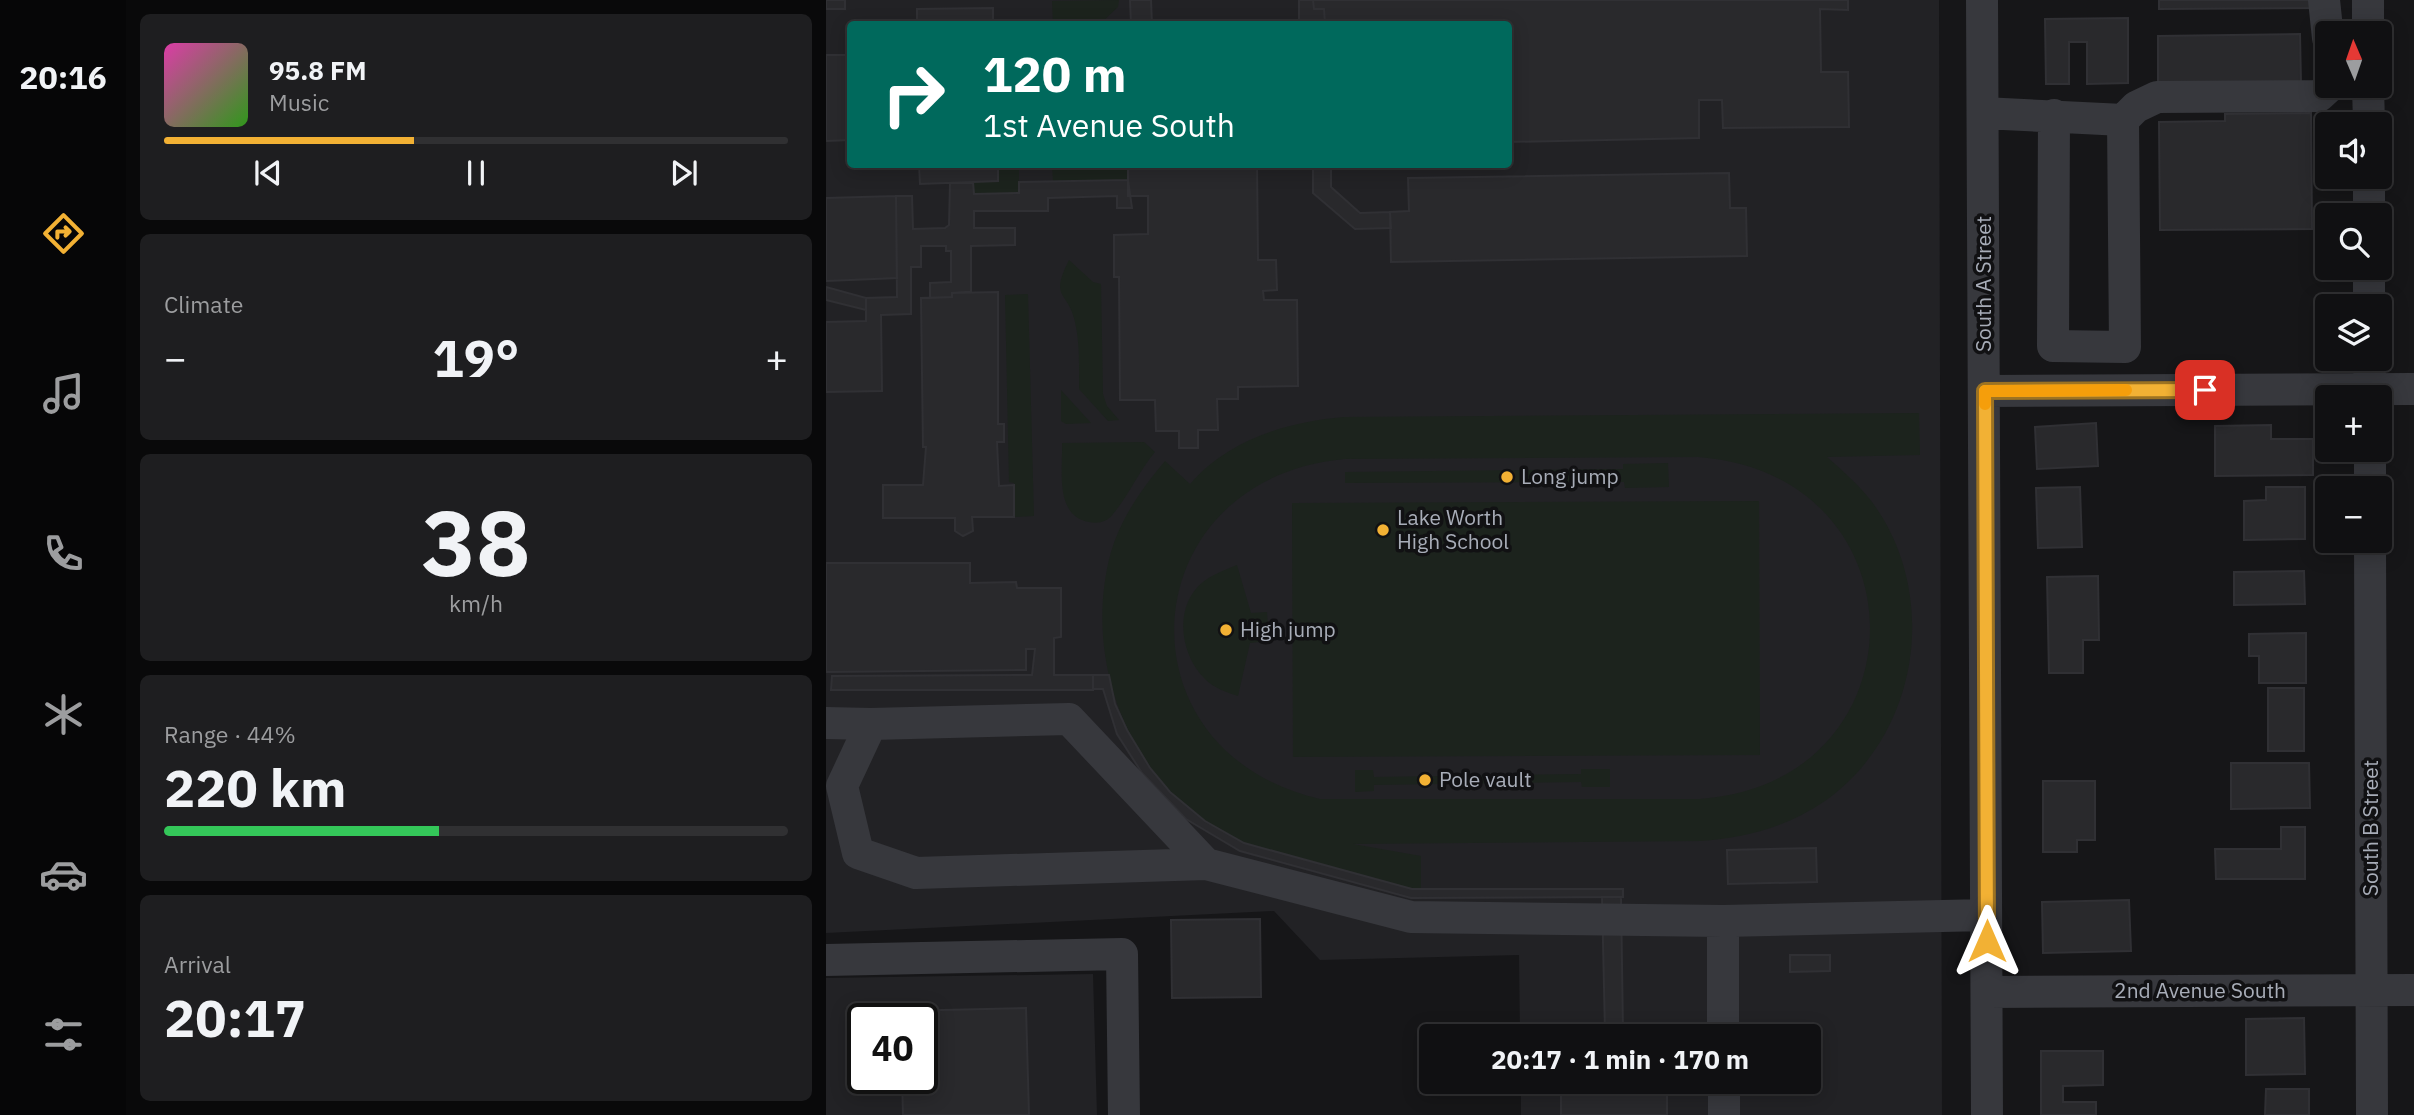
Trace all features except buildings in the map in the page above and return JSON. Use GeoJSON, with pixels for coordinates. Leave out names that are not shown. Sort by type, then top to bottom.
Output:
{"type":"FeatureCollection","features":[{"type":"Feature","properties":{"kind":"street","name":"South A Street"},"geometry":{"type":"LineString","coordinates":[[1982,0],[1987,1115]]}},
{"type":"Feature","properties":{"kind":"street"},"geometry":{"type":"LineString","coordinates":[[2324,0],[2326,21]]}},
{"type":"Feature","properties":{"kind":"street"},"geometry":{"type":"LineString","coordinates":[[2368,0],[2368,21]]}},
{"type":"Feature","properties":{"kind":"street"},"geometry":{"type":"LineString","coordinates":[[2054,115],[2053,346],[2125,347],[2123,120],[2136,107],[2157,97],[2315,96]]}},
{"type":"Feature","properties":{"kind":"street"},"geometry":{"type":"LineString","coordinates":[[1983,113],[2123,120]]}},
{"type":"Feature","properties":{"kind":"street"},"geometry":{"type":"LineString","coordinates":[[1985,391],[2370,382],[2414,389]]}},
{"type":"Feature","properties":{"kind":"street","name":"South B Street"},"geometry":{"type":"LineString","coordinates":[[2370,553],[2372,1115]]}},
{"type":"Feature","properties":{"kind":"street"},"geometry":{"type":"LineString","coordinates":[[826,723],[1069,719],[1206,864]]}},
{"type":"Feature","properties":{"kind":"street"},"geometry":{"type":"LineString","coordinates":[[871,724],[842,786],[858,853],[916,873],[1206,864],[1411,917],[1723,921],[1986,915]]}},
{"type":"Feature","properties":{"kind":"street"},"geometry":{"type":"LineString","coordinates":[[1723,921],[1723,1024]]}},
{"type":"Feature","properties":{"kind":"street"},"geometry":{"type":"LineString","coordinates":[[826,960],[1122,954],[1124,1115]]}},
{"type":"Feature","properties":{"kind":"street","name":"2nd Avenue South"},"geometry":{"type":"LineString","coordinates":[[1987,992],[2414,990]]}},
{"type":"Feature","properties":{"kind":"street"},"geometry":{"type":"LineString","coordinates":[[1724,1094],[1724,1115]]}},
{"type":"Feature","properties":{"kind":"shaded area","name":"Lake Worth High School"},"geometry":{"type":"Polygon","coordinates":[[[826,0],[1939,0],[1942,1115],[1521,1115],[1521,1094],[1821,1094],[1821,1024],[1520,1024],[1519,955],[1320,960],[1274,911],[826,933],[826,0]]]}},
{"type":"Feature","properties":{"kind":"shaded area"},"geometry":{"type":"Polygon","coordinates":[[[1119,0],[1118,7],[1103,21],[1053,21],[1052,1],[1119,0]]]}},
{"type":"Feature","properties":{"kind":"shaded area"},"geometry":{"type":"Polygon","coordinates":[[[998,168],[1019,168],[1019,193],[974,194],[973,182],[998,181],[998,168]]]}},
{"type":"Feature","properties":{"kind":"shaded area"},"geometry":{"type":"Polygon","coordinates":[[[1052,168],[1128,168],[1128,180],[1053,182],[1052,168]]]}},
{"type":"Feature","properties":{"kind":"shaded area"},"geometry":{"type":"Polygon","coordinates":[[[1069,260],[1093,282],[1101,284],[1103,394],[1107,406],[1119,420],[1108,421],[1079,389],[1077,330],[1072,312],[1060,289],[1069,260]]]}},
{"type":"Feature","properties":{"kind":"shaded area"},"geometry":{"type":"Polygon","coordinates":[[[1028,294],[1034,516],[1014,517],[1014,483],[1009,482],[1005,295],[1028,294]]]}},
{"type":"Feature","properties":{"kind":"shaded area"},"geometry":{"type":"Polygon","coordinates":[[[1061,390],[1091,423],[1066,424],[1061,421],[1061,390]]]}},
{"type":"Feature","properties":{"kind":"shaded area"},"geometry":{"type":"Polygon","coordinates":[[[1919,413],[1920,455],[1827,457],[1872,502],[1893,539],[1907,578],[1912,619],[1910,661],[1900,701],[1882,739],[1857,773],[1825,801],[1781,824],[1733,837],[1700,841],[1353,844],[1421,856],[1421,889],[1412,889],[1255,847],[1205,821],[1172,793],[1145,759],[1124,722],[1110,681],[1103,639],[1103,595],[1115,539],[1133,504],[1165,461],[1190,484],[1222,455],[1260,435],[1301,423],[1344,417],[1919,413]],[[1698,457],[1345,459],[1274,477],[1222,513],[1189,562],[1175,618],[1180,675],[1206,728],[1253,771],[1320,799],[1700,799],[1774,780],[1827,741],[1859,688],[1870,628],[1859,568],[1827,515],[1773,476],[1698,457]]]}},
{"type":"Feature","properties":{"kind":"shaded area"},"geometry":{"type":"Polygon","coordinates":[[[1144,442],[1155,452],[1111,517],[1092,523],[1078,518],[1070,511],[1063,490],[1062,443],[1144,442]]]}},
{"type":"Feature","properties":{"kind":"shaded area","name":"Long jump"},"geometry":{"type":"Polygon","coordinates":[[[1668,463],[1669,487],[1625,488],[1624,482],[1345,483],[1345,472],[1623,469],[1623,464],[1668,463]]]}},
{"type":"Feature","properties":{"kind":"shaded area"},"geometry":{"type":"Polygon","coordinates":[[[1759,501],[1760,755],[1293,757],[1292,503],[1759,501]]]}},
{"type":"Feature","properties":{"kind":"shaded area","name":"High jump"},"geometry":{"type":"Polygon","coordinates":[[[1237,565],[1251,613],[1267,612],[1269,641],[1250,643],[1238,696],[1212,685],[1205,679],[1190,657],[1183,630],[1187,604],[1193,592],[1211,577],[1237,565]]]}},
{"type":"Feature","properties":{"kind":"shaded area"},"geometry":{"type":"Polygon","coordinates":[[[1581,769],[1610,769],[1610,787],[1582,787],[1581,782],[1374,785],[1374,791],[1355,792],[1355,770],[1373,770],[1374,777],[1581,774],[1581,769]]]}},
{"type":"Feature","properties":{"kind":"shaded area"},"geometry":{"type":"Polygon","coordinates":[[[1093,974],[1097,1115],[826,1115],[826,978],[1093,974]]]}},
{"type":"Feature","properties":{"kind":"slow traffic"},"geometry":{"type":"LineString","coordinates":[[1985,404],[1985,391],[2126,390]]}},
{"type":"Feature","properties":{"kind":"place","name":"Long jump"},"geometry":{"type":"Point","coordinates":[1507,477]}},
{"type":"Feature","properties":{"kind":"place","name":"Lake Worth High School"},"geometry":{"type":"Point","coordinates":[1383,530]}},
{"type":"Feature","properties":{"kind":"place","name":"High jump"},"geometry":{"type":"Point","coordinates":[1226,630]}},
{"type":"Feature","properties":{"kind":"place","name":"Pole vault"},"geometry":{"type":"Point","coordinates":[1425,780]}},
{"type":"Feature","properties":{"kind":"route"},"geometry":{"type":"LineString","coordinates":[[1987,941],[1985,391],[2205,390]]}}]}
